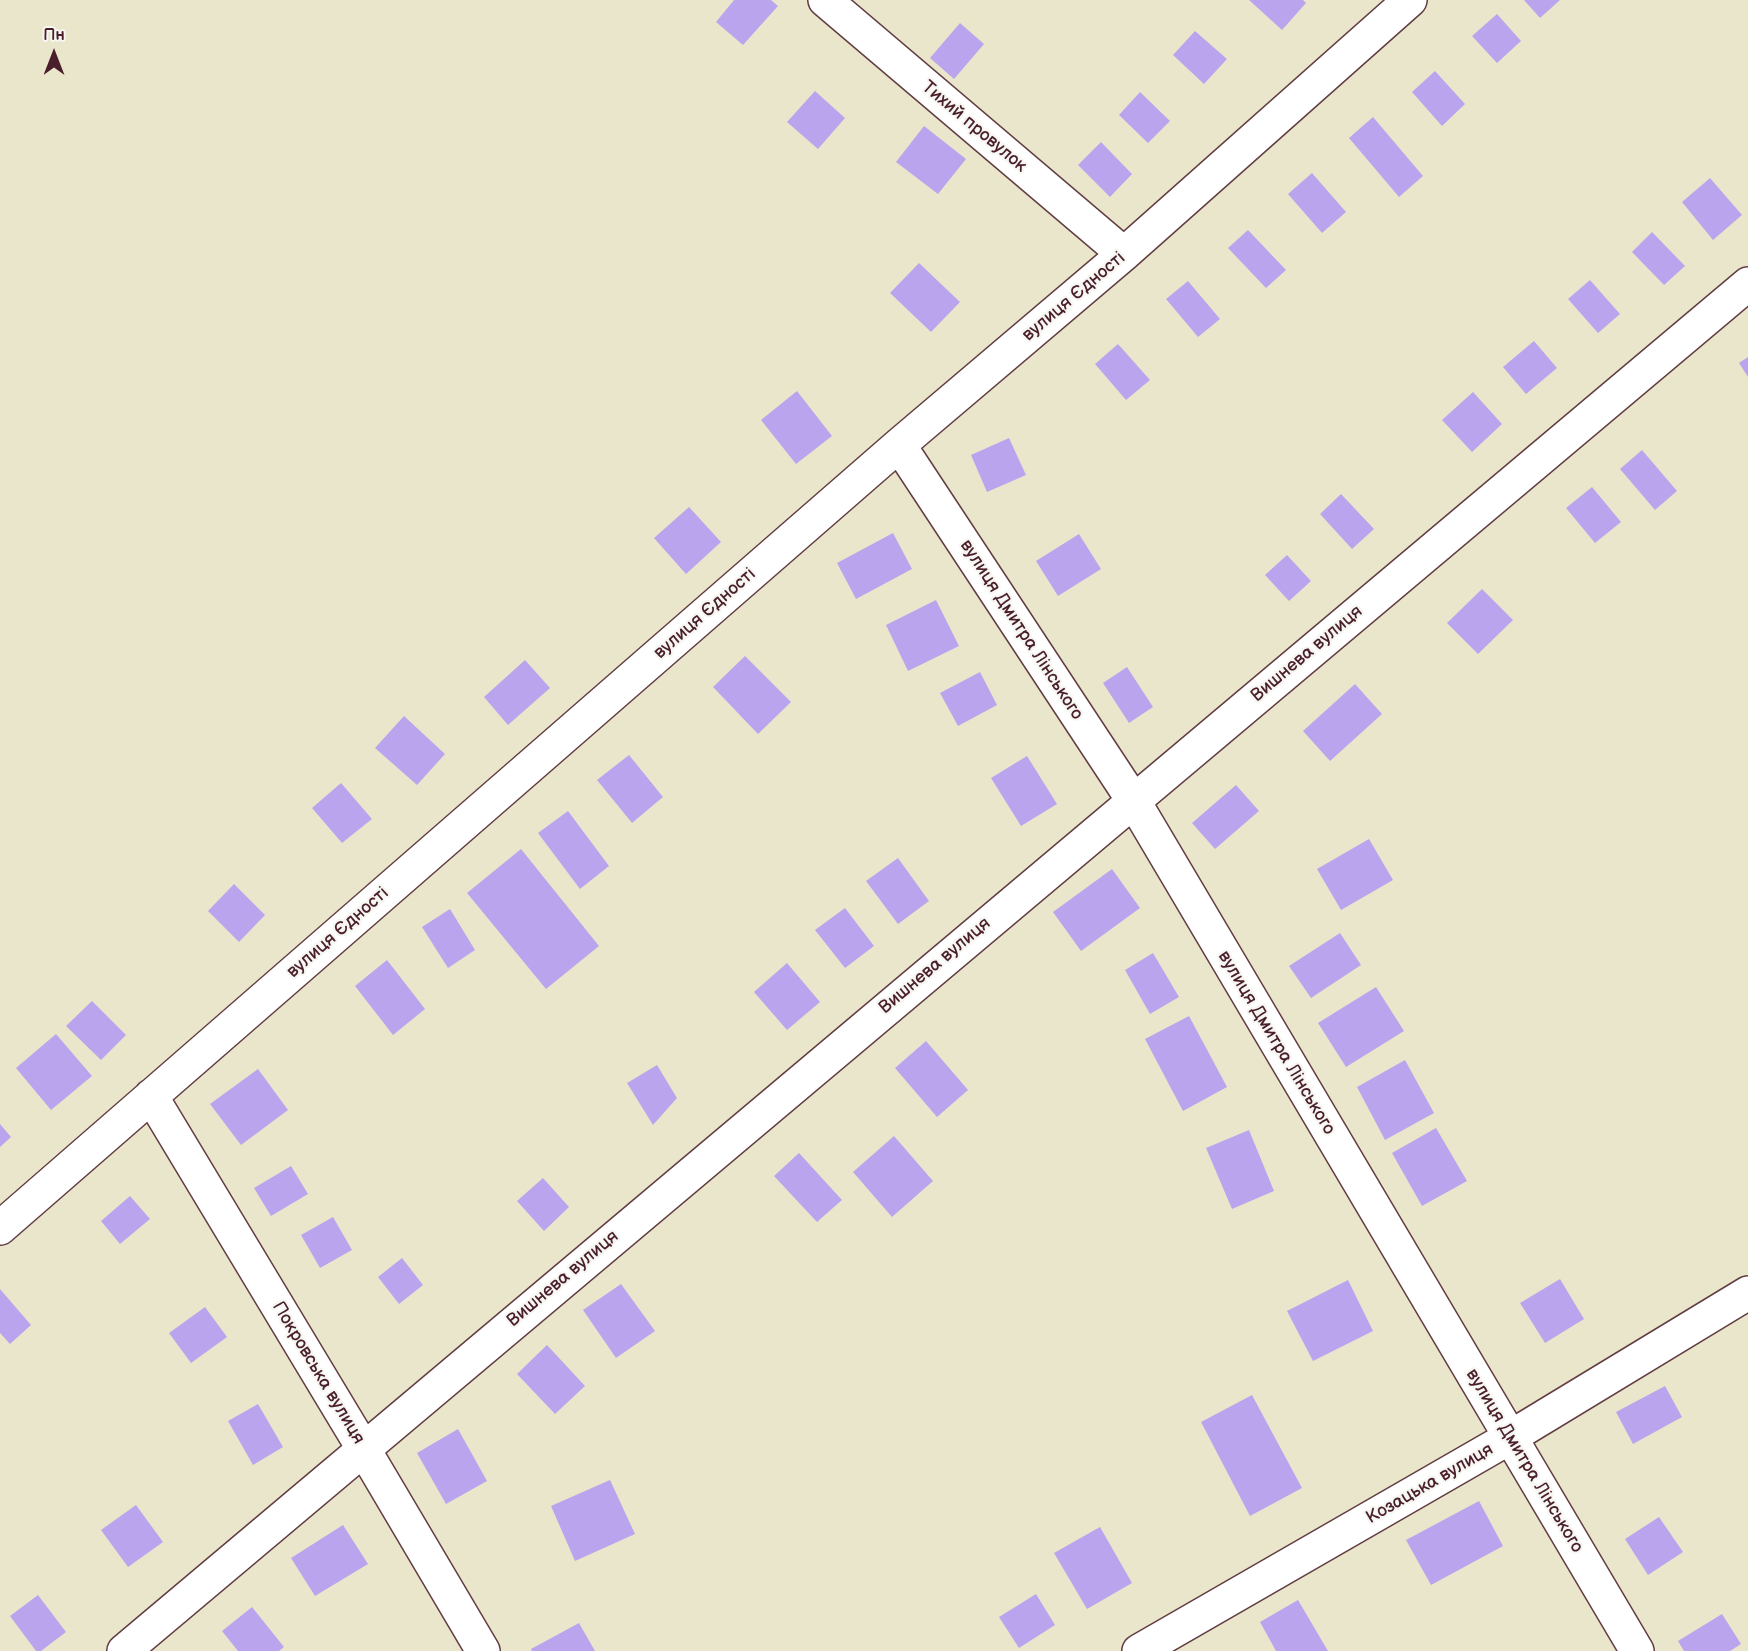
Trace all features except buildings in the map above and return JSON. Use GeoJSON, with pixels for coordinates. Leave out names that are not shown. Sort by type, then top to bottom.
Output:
{"type":"FeatureCollection","features":[{"type":"Feature","properties":{"kind":"street","name":"Тихий провулок"},"geometry":{"type":"LineString","coordinates":[[825,0],[1124,254]]}},
{"type":"Feature","properties":{"kind":"street","name":"вулиця Єдності"},"geometry":{"type":"LineString","coordinates":[[0,1228],[899,445],[1124,254],[1410,0]]}},
{"type":"Feature","properties":{"kind":"street","name":"Вишнева вулиця"},"geometry":{"type":"LineString","coordinates":[[124,1651],[1748,284]]}},
{"type":"Feature","properties":{"kind":"street","name":"вулиця Дмитра Лінського"},"geometry":{"type":"LineString","coordinates":[[899,445],[1133,800],[1637,1651]]}},
{"type":"Feature","properties":{"kind":"street","name":"Покровська вулиця"},"geometry":{"type":"LineString","coordinates":[[151,1096],[483,1651]]}},
{"type":"Feature","properties":{"kind":"street","name":"Козацька вулиця"},"geometry":{"type":"LineString","coordinates":[[1140,1651],[1509,1438],[1748,1293]]}}]}
